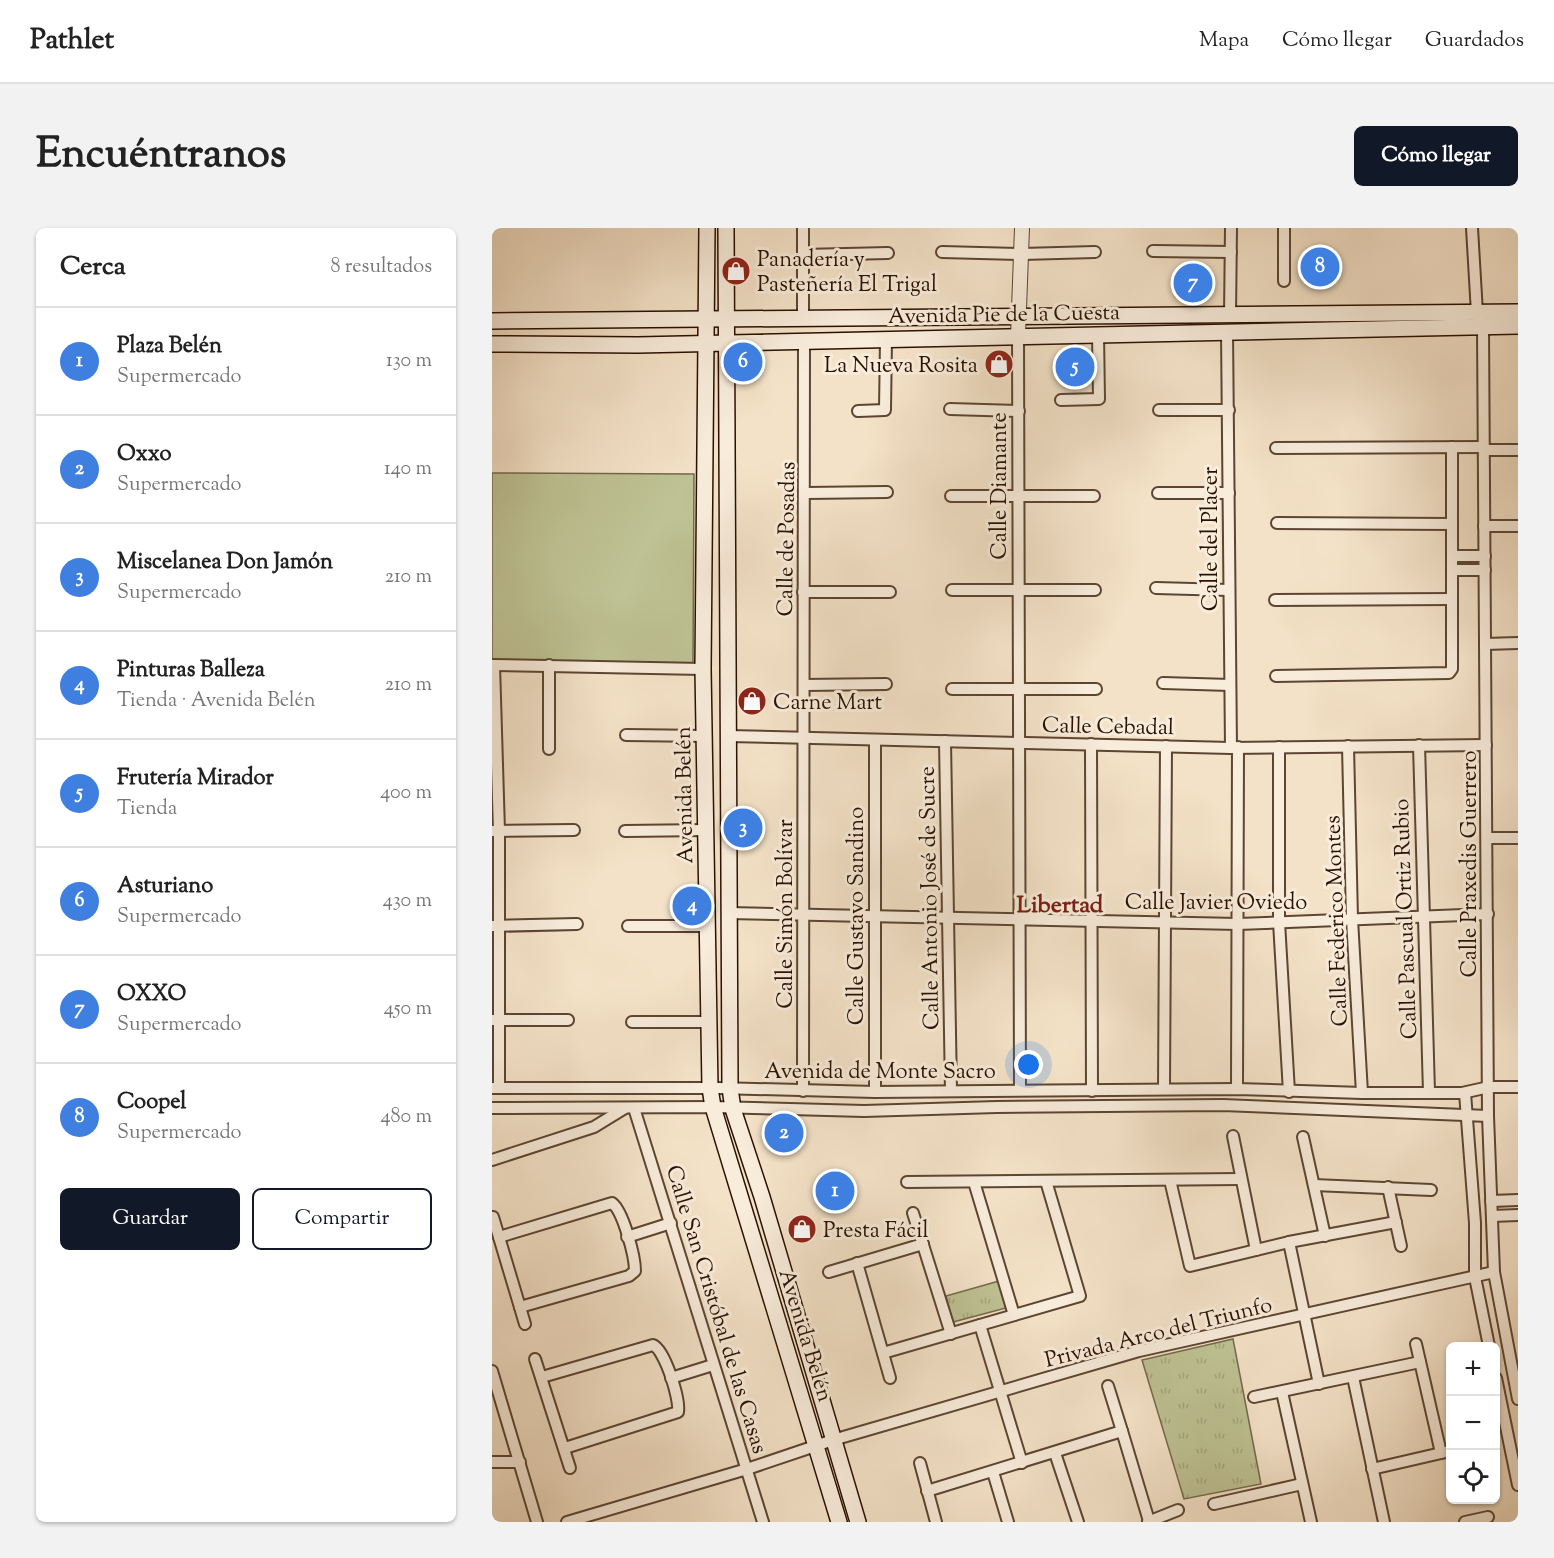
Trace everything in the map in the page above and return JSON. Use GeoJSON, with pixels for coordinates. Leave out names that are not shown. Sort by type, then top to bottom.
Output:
{"type":"FeatureCollection","features":[{"type":"Feature","properties":{"kind":"main road","name":"Avenida Belén"},"geometry":{"type":"LineString","coordinates":[[707,228],[703,669],[706,736],[710,1088],[713,1107],[839,1522]]}},
{"type":"Feature","properties":{"kind":"main road","name":"Avenida Belén"},"geometry":{"type":"LineString","coordinates":[[726,228],[730,1088],[733,1109],[762,1197],[858,1522]]}},
{"type":"Feature","properties":{"kind":"main road","name":"Avenida Pie de la Cuesta"},"geometry":{"type":"LineString","coordinates":[[492,344],[727,343],[1227,331],[1480,319],[1518,312]]}},
{"type":"Feature","properties":{"kind":"main road","name":"Avenida Pie de la Cuesta"},"geometry":{"type":"LineString","coordinates":[[492,321],[1230,315],[1480,319],[1518,326]]}},
{"type":"Feature","properties":{"kind":"street"},"geometry":{"type":"LineString","coordinates":[[803,228],[803,318]]}},
{"type":"Feature","properties":{"kind":"street","name":"Calle Diamante"},"geometry":{"type":"LineString","coordinates":[[1020,1090],[1021,689],[1018,316],[1022,228]]}},
{"type":"Feature","properties":{"kind":"street"},"geometry":{"type":"LineString","coordinates":[[1230,315],[1231,228]]}},
{"type":"Feature","properties":{"kind":"street"},"geometry":{"type":"LineString","coordinates":[[1284,228],[1284,281]]}},
{"type":"Feature","properties":{"kind":"street","name":"Calle Praxedis Guerrero"},"geometry":{"type":"LineString","coordinates":[[1472,228],[1480,319],[1484,448],[1488,1116],[1491,1201],[1494,1272],[1518,1399]]}},
{"type":"Feature","properties":{"kind":"street"},"geometry":{"type":"LineString","coordinates":[[1153,251],[1231,252]]}},
{"type":"Feature","properties":{"kind":"street"},"geometry":{"type":"LineString","coordinates":[[942,252],[1022,254],[1095,252]]}},
{"type":"Feature","properties":{"kind":"street"},"geometry":{"type":"LineString","coordinates":[[803,255],[888,253]]}},
{"type":"Feature","properties":{"kind":"street","name":"Calle del Placer"},"geometry":{"type":"LineString","coordinates":[[1227,331],[1230,685],[1234,748],[1238,924],[1237,1089]]}},
{"type":"Feature","properties":{"kind":"street"},"geometry":{"type":"LineString","coordinates":[[1061,400],[1099,399],[1098,334]]}},
{"type":"Feature","properties":{"kind":"street"},"geometry":{"type":"LineString","coordinates":[[858,411],[885,410],[886,339]]}},
{"type":"Feature","properties":{"kind":"street","name":"Calle de Posadas"},"geometry":{"type":"LineString","coordinates":[[804,341],[806,493],[803,592],[804,738]]}},
{"type":"Feature","properties":{"kind":"street"},"geometry":{"type":"LineString","coordinates":[[950,409],[1018,411]]}},
{"type":"Feature","properties":{"kind":"street"},"geometry":{"type":"LineString","coordinates":[[1159,410],[1228,410]]}},
{"type":"Feature","properties":{"kind":"street"},"geometry":{"type":"LineString","coordinates":[[1276,676],[1449,673],[1452,669],[1452,447]]}},
{"type":"Feature","properties":{"kind":"street"},"geometry":{"type":"LineString","coordinates":[[1276,448],[1466,447],[1518,450]]}},
{"type":"Feature","properties":{"kind":"street"},"geometry":{"type":"LineString","coordinates":[[806,493],[887,492]]}},
{"type":"Feature","properties":{"kind":"street"},"geometry":{"type":"LineString","coordinates":[[1158,493],[1229,493]]}},
{"type":"Feature","properties":{"kind":"street"},"geometry":{"type":"LineString","coordinates":[[951,496],[1094,496]]}},
{"type":"Feature","properties":{"kind":"street"},"geometry":{"type":"LineString","coordinates":[[1277,523],[1452,524]]}},
{"type":"Feature","properties":{"kind":"street"},"geometry":{"type":"LineString","coordinates":[[1485,526],[1518,526]]}},
{"type":"Feature","properties":{"kind":"street"},"geometry":{"type":"LineString","coordinates":[[1452,556],[1485,556]]}},
{"type":"Feature","properties":{"kind":"street"},"geometry":{"type":"LineString","coordinates":[[1452,570],[1485,570]]}},
{"type":"Feature","properties":{"kind":"street"},"geometry":{"type":"LineString","coordinates":[[1156,588],[1229,590]]}},
{"type":"Feature","properties":{"kind":"street"},"geometry":{"type":"LineString","coordinates":[[952,590],[1095,590]]}},
{"type":"Feature","properties":{"kind":"street"},"geometry":{"type":"LineString","coordinates":[[803,592],[890,592]]}},
{"type":"Feature","properties":{"kind":"street"},"geometry":{"type":"LineString","coordinates":[[1275,600],[1452,600]]}},
{"type":"Feature","properties":{"kind":"street"},"geometry":{"type":"LineString","coordinates":[[1485,644],[1518,643]]}},
{"type":"Feature","properties":{"kind":"street"},"geometry":{"type":"LineString","coordinates":[[495,1088],[493,664],[703,669]]}},
{"type":"Feature","properties":{"kind":"street"},"geometry":{"type":"LineString","coordinates":[[549,665],[549,749]]}},
{"type":"Feature","properties":{"kind":"street"},"geometry":{"type":"LineString","coordinates":[[1163,683],[1230,685]]}},
{"type":"Feature","properties":{"kind":"street"},"geometry":{"type":"LineString","coordinates":[[804,685],[886,684]]}},
{"type":"Feature","properties":{"kind":"street"},"geometry":{"type":"LineString","coordinates":[[952,689],[1096,689]]}},
{"type":"Feature","properties":{"kind":"street"},"geometry":{"type":"LineString","coordinates":[[626,735],[706,736]]}},
{"type":"Feature","properties":{"kind":"street","name":"Calle Cebadal"},"geometry":{"type":"LineString","coordinates":[[728,736],[1234,748],[1486,745]]}},
{"type":"Feature","properties":{"kind":"street","name":"Calle Simón Bolívar"},"geometry":{"type":"LineString","coordinates":[[803,1091],[804,738]]}},
{"type":"Feature","properties":{"kind":"street","name":"Calle Gustavo Sandino"},"geometry":{"type":"LineString","coordinates":[[874,740],[875,1092]]}},
{"type":"Feature","properties":{"kind":"street","name":"Calle Antonio José de Sucre"},"geometry":{"type":"LineString","coordinates":[[945,741],[951,1091]]}},
{"type":"Feature","properties":{"kind":"street"},"geometry":{"type":"LineString","coordinates":[[1091,744],[1092,1091]]}},
{"type":"Feature","properties":{"kind":"street","name":"Calle Pascual Ortiz Rubio"},"geometry":{"type":"LineString","coordinates":[[1419,745],[1422,916],[1429,1092]]}},
{"type":"Feature","properties":{"kind":"street"},"geometry":{"type":"LineString","coordinates":[[1164,1089],[1167,922],[1166,746]]}},
{"type":"Feature","properties":{"kind":"street","name":"Calle Federico Montes"},"geometry":{"type":"LineString","coordinates":[[1348,746],[1352,919],[1362,1093]]}},
{"type":"Feature","properties":{"kind":"street"},"geometry":{"type":"LineString","coordinates":[[1279,747],[1279,922],[1289,1092]]}},
{"type":"Feature","properties":{"kind":"street"},"geometry":{"type":"LineString","coordinates":[[495,831],[574,830]]}},
{"type":"Feature","properties":{"kind":"street"},"geometry":{"type":"LineString","coordinates":[[625,831],[706,830]]}},
{"type":"Feature","properties":{"kind":"street"},"geometry":{"type":"LineString","coordinates":[[1487,838],[1518,838]]}},
{"type":"Feature","properties":{"kind":"street","name":"Calle Javier Oviedo"},"geometry":{"type":"LineString","coordinates":[[728,913],[1238,924],[1488,914]]}},
{"type":"Feature","properties":{"kind":"street"},"geometry":{"type":"LineString","coordinates":[[495,926],[577,924]]}},
{"type":"Feature","properties":{"kind":"street"},"geometry":{"type":"LineString","coordinates":[[628,926],[707,926]]}},
{"type":"Feature","properties":{"kind":"street"},"geometry":{"type":"LineString","coordinates":[[495,1020],[568,1020]]}},
{"type":"Feature","properties":{"kind":"street"},"geometry":{"type":"LineString","coordinates":[[632,1022],[709,1022]]}},
{"type":"Feature","properties":{"kind":"street","name":"Avenida de Monte Sacro"},"geometry":{"type":"LineString","coordinates":[[495,1088],[730,1088],[875,1092],[1237,1089],[1289,1092],[1465,1093],[1489,1088],[1518,1087]]}},
{"type":"Feature","properties":{"kind":"street"},"geometry":{"type":"LineString","coordinates":[[1465,1093],[1475,1223],[1475,1277],[1488,1342]]}},
{"type":"Feature","properties":{"kind":"street","name":"Avenida de Monte Sacro"},"geometry":{"type":"LineString","coordinates":[[492,1108],[713,1107],[864,1111],[1223,1105],[1466,1117],[1488,1116]]}},
{"type":"Feature","properties":{"kind":"street"},"geometry":{"type":"LineString","coordinates":[[492,1160],[594,1127],[629,1108]]}},
{"type":"Feature","properties":{"kind":"street","name":"Calle San Cristóbal de las Casas"},"geometry":{"type":"LineString","coordinates":[[629,1108],[671,1223],[763,1522]]}},
{"type":"Feature","properties":{"kind":"street"},"geometry":{"type":"LineString","coordinates":[[1233,1136],[1256,1250]]}},
{"type":"Feature","properties":{"kind":"street"},"geometry":{"type":"LineString","coordinates":[[1303,1137],[1325,1236]]}},
{"type":"Feature","properties":{"kind":"street"},"geometry":{"type":"LineString","coordinates":[[907,1182],[1241,1179]]}},
{"type":"Feature","properties":{"kind":"street"},"geometry":{"type":"LineString","coordinates":[[1170,1180],[1190,1266],[1289,1242],[1396,1222]]}},
{"type":"Feature","properties":{"kind":"street"},"geometry":{"type":"LineString","coordinates":[[884,1353],[1080,1296],[1046,1181]]}},
{"type":"Feature","properties":{"kind":"street"},"geometry":{"type":"LineString","coordinates":[[974,1182],[1014,1315]]}},
{"type":"Feature","properties":{"kind":"street"},"geometry":{"type":"LineString","coordinates":[[1314,1185],[1431,1190]]}},
{"type":"Feature","properties":{"kind":"street"},"geometry":{"type":"LineString","coordinates":[[1388,1187],[1401,1246]]}},
{"type":"Feature","properties":{"kind":"street"},"geometry":{"type":"LineString","coordinates":[[1491,1201],[1518,1200]]}},
{"type":"Feature","properties":{"kind":"street"},"geometry":{"type":"LineString","coordinates":[[499,1237],[612,1203],[617,1206],[627,1236],[635,1264],[634,1273],[520,1307]]}},
{"type":"Feature","properties":{"kind":"street"},"geometry":{"type":"LineString","coordinates":[[913,1213],[951,1334]]}},
{"type":"Feature","properties":{"kind":"street"},"geometry":{"type":"LineString","coordinates":[[1492,1216],[1518,1215]]}},
{"type":"Feature","properties":{"kind":"street"},"geometry":{"type":"LineString","coordinates":[[493,1217],[525,1324]]}},
{"type":"Feature","properties":{"kind":"street"},"geometry":{"type":"LineString","coordinates":[[627,1236],[671,1223]]}},
{"type":"Feature","properties":{"kind":"street"},"geometry":{"type":"LineString","coordinates":[[1289,1242],[1319,1384]]}},
{"type":"Feature","properties":{"kind":"street"},"geometry":{"type":"LineString","coordinates":[[830,1272],[923,1245]]}},
{"type":"Feature","properties":{"kind":"street"},"geometry":{"type":"LineString","coordinates":[[857,1263],[890,1378]]}},
{"type":"Feature","properties":{"kind":"street","name":"Privada Arco del Triunfo"},"geometry":{"type":"LineString","coordinates":[[567,1522],[747,1469],[833,1440],[1139,1351],[1494,1272]]}},
{"type":"Feature","properties":{"kind":"street"},"geometry":{"type":"LineString","coordinates":[[980,1325],[1023,1463]]}},
{"type":"Feature","properties":{"kind":"street"},"geometry":{"type":"LineString","coordinates":[[1372,1469],[1446,1452],[1416,1344]]}},
{"type":"Feature","properties":{"kind":"street"},"geometry":{"type":"LineString","coordinates":[[542,1377],[653,1345],[660,1349],[680,1404],[678,1412],[565,1448]]}},
{"type":"Feature","properties":{"kind":"street"},"geometry":{"type":"LineString","coordinates":[[535,1359],[570,1468]]}},
{"type":"Feature","properties":{"kind":"street"},"geometry":{"type":"LineString","coordinates":[[1254,1397],[1420,1362]]}},
{"type":"Feature","properties":{"kind":"street"},"geometry":{"type":"LineString","coordinates":[[671,1378],[713,1365]]}},
{"type":"Feature","properties":{"kind":"street"},"geometry":{"type":"LineString","coordinates":[[492,1371],[495,1392],[520,1462],[537,1522]]}},
{"type":"Feature","properties":{"kind":"street"},"geometry":{"type":"LineString","coordinates":[[1353,1377],[1384,1522]]}},
{"type":"Feature","properties":{"kind":"street"},"geometry":{"type":"LineString","coordinates":[[1108,1386],[1148,1522],[1178,1510]]}},
{"type":"Feature","properties":{"kind":"street"},"geometry":{"type":"LineString","coordinates":[[1282,1392],[1311,1522]]}},
{"type":"Feature","properties":{"kind":"street"},"geometry":{"type":"LineString","coordinates":[[1500,1396],[1518,1485]]}},
{"type":"Feature","properties":{"kind":"street"},"geometry":{"type":"LineString","coordinates":[[927,1491],[1122,1431]]}},
{"type":"Feature","properties":{"kind":"street"},"geometry":{"type":"LineString","coordinates":[[1055,1453],[1078,1522]]}},
{"type":"Feature","properties":{"kind":"street"},"geometry":{"type":"LineString","coordinates":[[492,1462],[520,1462]]}},
{"type":"Feature","properties":{"kind":"street"},"geometry":{"type":"LineString","coordinates":[[920,1463],[936,1522]]}},
{"type":"Feature","properties":{"kind":"street"},"geometry":{"type":"LineString","coordinates":[[993,1472],[1008,1522]]}},
{"type":"Feature","properties":{"kind":"street"},"geometry":{"type":"LineString","coordinates":[[1214,1504],[1302,1484]]}},
{"type":"Feature","properties":{"kind":"street"},"geometry":{"type":"LineString","coordinates":[[1466,1522],[1488,1517]]}},
{"type":"Feature","properties":{"kind":"green space"},"geometry":{"type":"Polygon","coordinates":[[[492,473],[694,474],[693,664],[492,663],[492,473]]]}},
{"type":"Feature","properties":{"kind":"green space"},"geometry":{"type":"Polygon","coordinates":[[[999,1281],[1006,1308],[953,1322],[946,1296],[999,1281]]]}},
{"type":"Feature","properties":{"kind":"green space"},"geometry":{"type":"Polygon","coordinates":[[[1233,1339],[1261,1484],[1184,1499],[1142,1360],[1233,1339]]]}},
{"type":"Feature","properties":{"kind":"place","name":"Coopel"},"geometry":{"type":"Point","coordinates":[1320,267]}},
{"type":"Feature","properties":{"kind":"place","name":"Panadería y Pasteñería El Trigal"},"geometry":{"type":"Point","coordinates":[736,271]}},
{"type":"Feature","properties":{"kind":"place","name":"OXXO"},"geometry":{"type":"Point","coordinates":[1193,283]}},
{"type":"Feature","properties":{"kind":"place","name":"Asturiano"},"geometry":{"type":"Point","coordinates":[743,362]}},
{"type":"Feature","properties":{"kind":"place","name":"La Nueva Rosita"},"geometry":{"type":"Point","coordinates":[999,364]}},
{"type":"Feature","properties":{"kind":"place","name":"Frutería Mirador"},"geometry":{"type":"Point","coordinates":[1075,367]}},
{"type":"Feature","properties":{"kind":"place","name":"Carne Mart"},"geometry":{"type":"Point","coordinates":[752,701]}},
{"type":"Feature","properties":{"kind":"place","name":"Miscelanea Don Jamón"},"geometry":{"type":"Point","coordinates":[743,828]}},
{"type":"Feature","properties":{"kind":"place","name":"Pinturas Balleza"},"geometry":{"type":"Point","coordinates":[692,906]}},
{"type":"Feature","properties":{"kind":"place","name":"Oxxo"},"geometry":{"type":"Point","coordinates":[784,1133]}},
{"type":"Feature","properties":{"kind":"place","name":"Plaza Belén"},"geometry":{"type":"Point","coordinates":[835,1191]}},
{"type":"Feature","properties":{"kind":"place","name":"Presta Fácil"},"geometry":{"type":"Point","coordinates":[802,1229]}},
{"type":"Feature","properties":{"kind":"district","name":"Libertad"},"geometry":{"type":"Point","coordinates":[1060,904]}}]}
